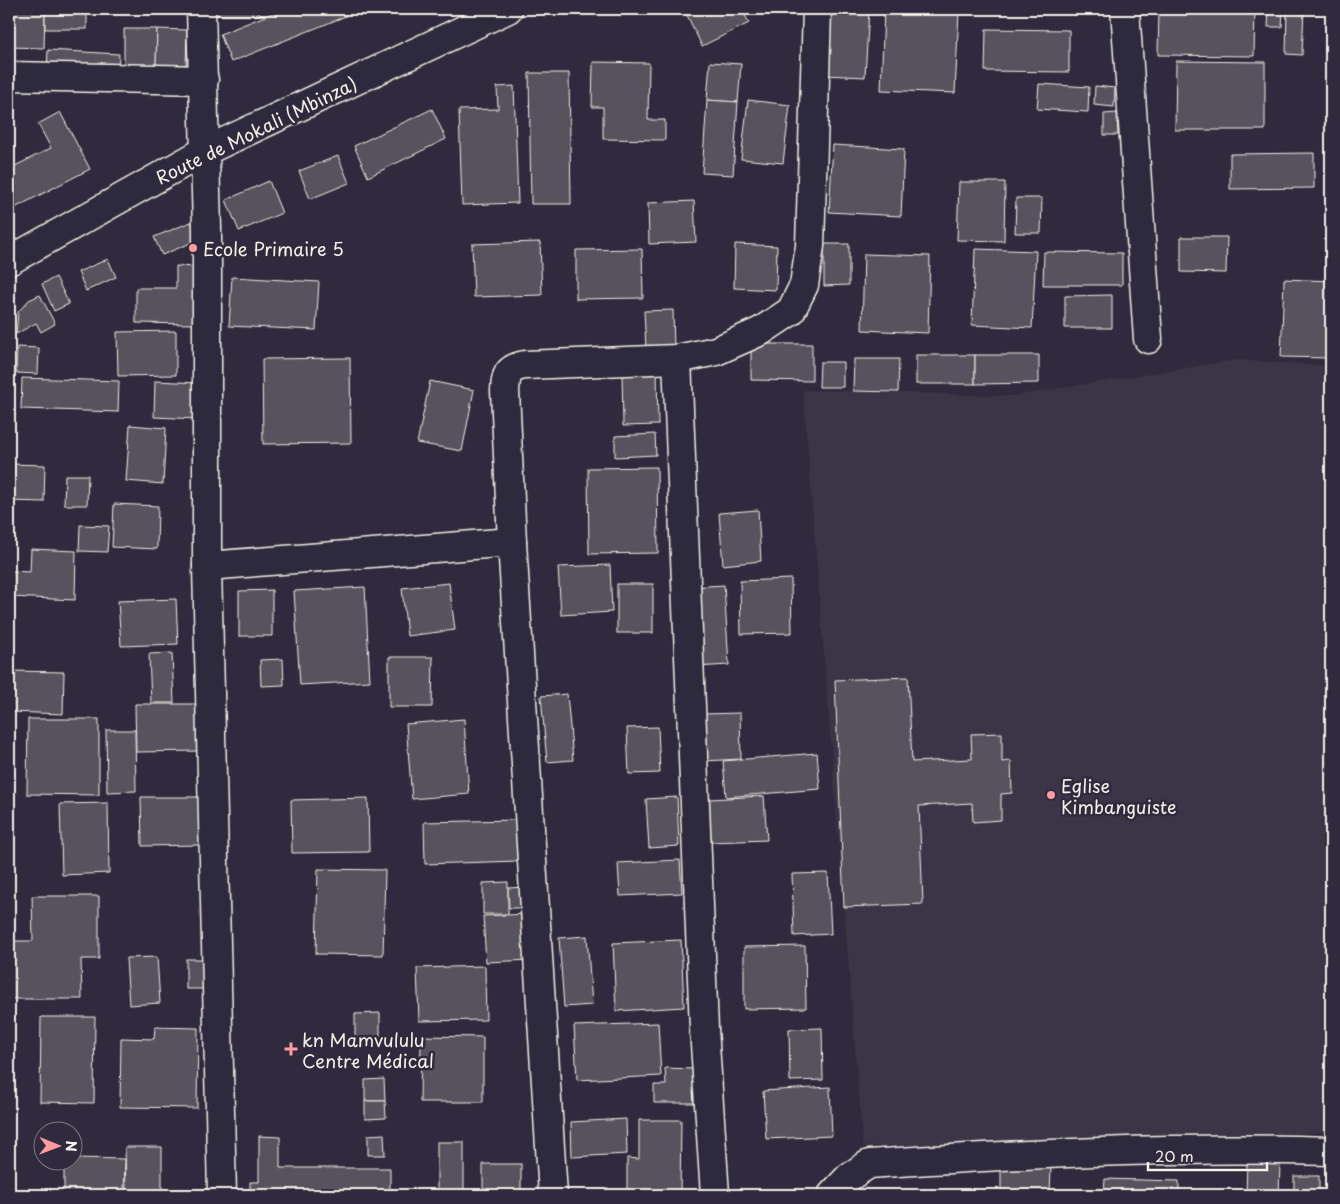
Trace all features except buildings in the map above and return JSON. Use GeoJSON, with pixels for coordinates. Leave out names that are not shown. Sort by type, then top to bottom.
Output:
{"type":"FeatureCollection","features":[{"type":"Feature","properties":{"kind":"street"},"geometry":{"type":"LineString","coordinates":[[201,9],[207,229],[207,566],[222,1195]]}},
{"type":"Feature","properties":{"kind":"street","name":"Route de Mokali (Mbinza)"},"geometry":{"type":"LineString","coordinates":[[9,261],[205,151],[508,9]]}},
{"type":"Feature","properties":{"kind":"street"},"geometry":{"type":"LineString","coordinates":[[553,1195],[512,542],[504,391],[506,376],[514,366],[525,364],[676,359],[716,351],[761,331],[791,311],[804,285],[810,246],[817,9]]}},
{"type":"Feature","properties":{"kind":"street"},"geometry":{"type":"LineString","coordinates":[[1125,9],[1148,339]]}},
{"type":"Feature","properties":{"kind":"street"},"geometry":{"type":"LineString","coordinates":[[9,76],[204,80]]}},
{"type":"Feature","properties":{"kind":"street"},"geometry":{"type":"LineString","coordinates":[[676,359],[703,1020],[715,1195]]}},
{"type":"Feature","properties":{"kind":"street"},"geometry":{"type":"LineString","coordinates":[[207,566],[512,542]]}},
{"type":"Feature","properties":{"kind":"street"},"geometry":{"type":"LineString","coordinates":[[832,1195],[850,1177],[869,1164],[1036,1154],[1282,1149],[1331,1151]]}},
{"type":"Feature","properties":{"kind":"shaded area"},"geometry":{"type":"Polygon","coordinates":[[[1236,360],[1331,366],[1331,1132],[863,1147],[803,390],[1013,396],[1236,360]]]}},
{"type":"Feature","properties":{"kind":"place","name":"Ecole Primaire 5"},"geometry":{"type":"Point","coordinates":[193,248]}},
{"type":"Feature","properties":{"kind":"place","name":"Eglise Kimbanguiste"},"geometry":{"type":"Point","coordinates":[1051,795]}},
{"type":"Feature","properties":{"kind":"place","name":"kn Mamvululu Centre Médical"},"geometry":{"type":"Point","coordinates":[291,1049]}}]}
